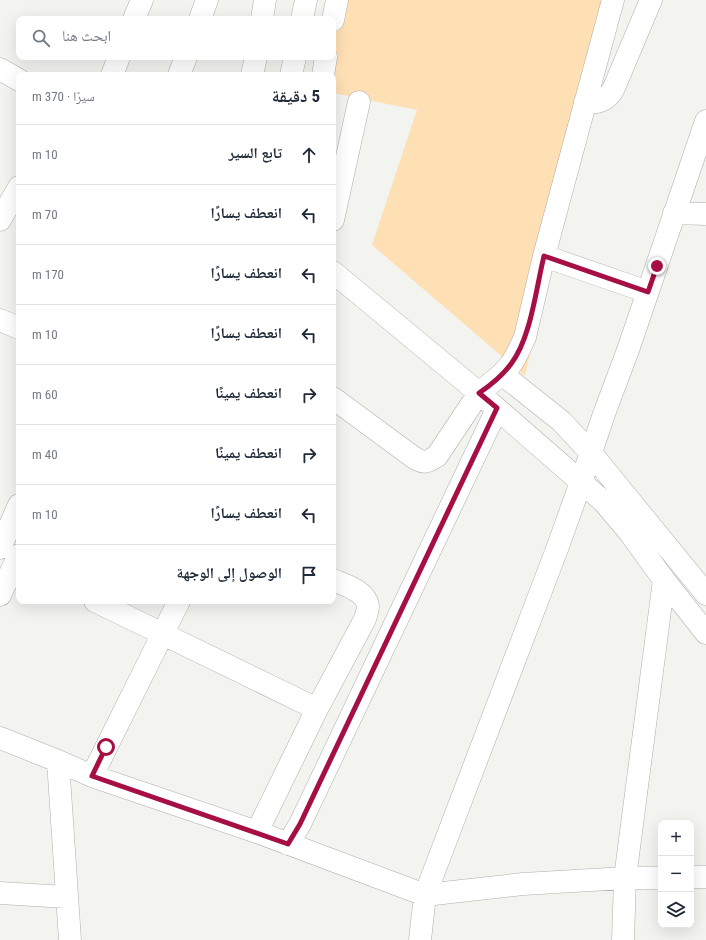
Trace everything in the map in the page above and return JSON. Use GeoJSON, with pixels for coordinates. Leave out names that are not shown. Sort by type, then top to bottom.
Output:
{"type":"FeatureCollection","features":[{"type":"Feature","properties":{"kind":"street"},"geometry":{"type":"LineString","coordinates":[[135,16],[142,0]]}},
{"type":"Feature","properties":{"kind":"street"},"geometry":{"type":"LineString","coordinates":[[201,16],[207,0]]}},
{"type":"Feature","properties":{"kind":"street"},"geometry":{"type":"LineString","coordinates":[[262,16],[265,0]]}},
{"type":"Feature","properties":{"kind":"street"},"geometry":{"type":"LineString","coordinates":[[303,16],[306,0]]}},
{"type":"Feature","properties":{"kind":"street"},"geometry":{"type":"LineString","coordinates":[[334,16],[336,0]]}},
{"type":"Feature","properties":{"kind":"street"},"geometry":{"type":"LineString","coordinates":[[336,400],[422,463],[428,462],[437,456],[479,393],[502,374],[512,363],[525,337],[544,256],[613,0]]}},
{"type":"Feature","properties":{"kind":"street"},"geometry":{"type":"LineString","coordinates":[[585,102],[592,103],[604,100],[613,90],[651,0]]}},
{"type":"Feature","properties":{"kind":"street"},"geometry":{"type":"LineString","coordinates":[[113,72],[118,60]]}},
{"type":"Feature","properties":{"kind":"street"},"geometry":{"type":"LineString","coordinates":[[180,72],[185,60]]}},
{"type":"Feature","properties":{"kind":"street"},"geometry":{"type":"LineString","coordinates":[[253,72],[255,60]]}},
{"type":"Feature","properties":{"kind":"street"},"geometry":{"type":"LineString","coordinates":[[292,72],[294,60]]}},
{"type":"Feature","properties":{"kind":"street"},"geometry":{"type":"LineString","coordinates":[[324,72],[326,60]]}},
{"type":"Feature","properties":{"kind":"street"},"geometry":{"type":"LineString","coordinates":[[0,69],[16,78]]}},
{"type":"Feature","properties":{"kind":"street"},"geometry":{"type":"LineString","coordinates":[[336,206],[359,102]]}},
{"type":"Feature","properties":{"kind":"street"},"geometry":{"type":"LineString","coordinates":[[420,940],[425,895],[557,549],[628,350],[674,213],[702,146],[706,121]]}},
{"type":"Feature","properties":{"kind":"street"},"geometry":{"type":"LineString","coordinates":[[0,220],[16,192]]}},
{"type":"Feature","properties":{"kind":"street"},"geometry":{"type":"LineString","coordinates":[[674,213],[706,214]]}},
{"type":"Feature","properties":{"kind":"street"},"geometry":{"type":"LineString","coordinates":[[544,256],[648,292]]}},
{"type":"Feature","properties":{"kind":"street"},"geometry":{"type":"LineString","coordinates":[[336,274],[497,408],[604,502],[630,532],[664,580],[706,633]]}},
{"type":"Feature","properties":{"kind":"street"},"geometry":{"type":"LineString","coordinates":[[0,320],[16,327]]}},
{"type":"Feature","properties":{"kind":"street"},"geometry":{"type":"LineString","coordinates":[[502,374],[561,421],[591,453],[706,594]]}},
{"type":"Feature","properties":{"kind":"street"},"geometry":{"type":"LineString","coordinates":[[288,844],[300,824],[497,408]]}},
{"type":"Feature","properties":{"kind":"street"},"geometry":{"type":"LineString","coordinates":[[0,595],[13,557],[16,531]]}},
{"type":"Feature","properties":{"kind":"street"},"geometry":{"type":"LineString","coordinates":[[623,940],[626,878],[664,580]]}},
{"type":"Feature","properties":{"kind":"street"},"geometry":{"type":"LineString","coordinates":[[257,832],[317,709],[365,619],[368,607],[366,599],[359,592],[336,581]]}},
{"type":"Feature","properties":{"kind":"street"},"geometry":{"type":"LineString","coordinates":[[101,604],[317,709]]}},
{"type":"Feature","properties":{"kind":"street"},"geometry":{"type":"LineString","coordinates":[[92,776],[178,604]]}},
{"type":"Feature","properties":{"kind":"street"},"geometry":{"type":"LineString","coordinates":[[0,738],[92,776],[257,832],[425,895],[523,884],[626,878],[658,878]]}},
{"type":"Feature","properties":{"kind":"street"},"geometry":{"type":"LineString","coordinates":[[58,761],[70,940]]}},
{"type":"Feature","properties":{"kind":"street"},"geometry":{"type":"LineString","coordinates":[[694,877],[706,877]]}},
{"type":"Feature","properties":{"kind":"street"},"geometry":{"type":"LineString","coordinates":[[0,893],[66,897]]}},
{"type":"Feature","properties":{"kind":"shaded area"},"geometry":{"type":"Polygon","coordinates":[[[329,0],[618,0],[525,376],[372,245],[417,110],[336,94],[336,72],[333,72],[333,60],[336,60],[336,16],[332,16],[329,0]]]}},
{"type":"Feature","properties":{"kind":"route"},"geometry":{"type":"LineString","coordinates":[[106,747],[92,776],[288,844],[300,824],[497,408],[479,393],[502,374],[512,363],[519,350],[529,323],[544,256],[648,292],[657,266]]}}]}
